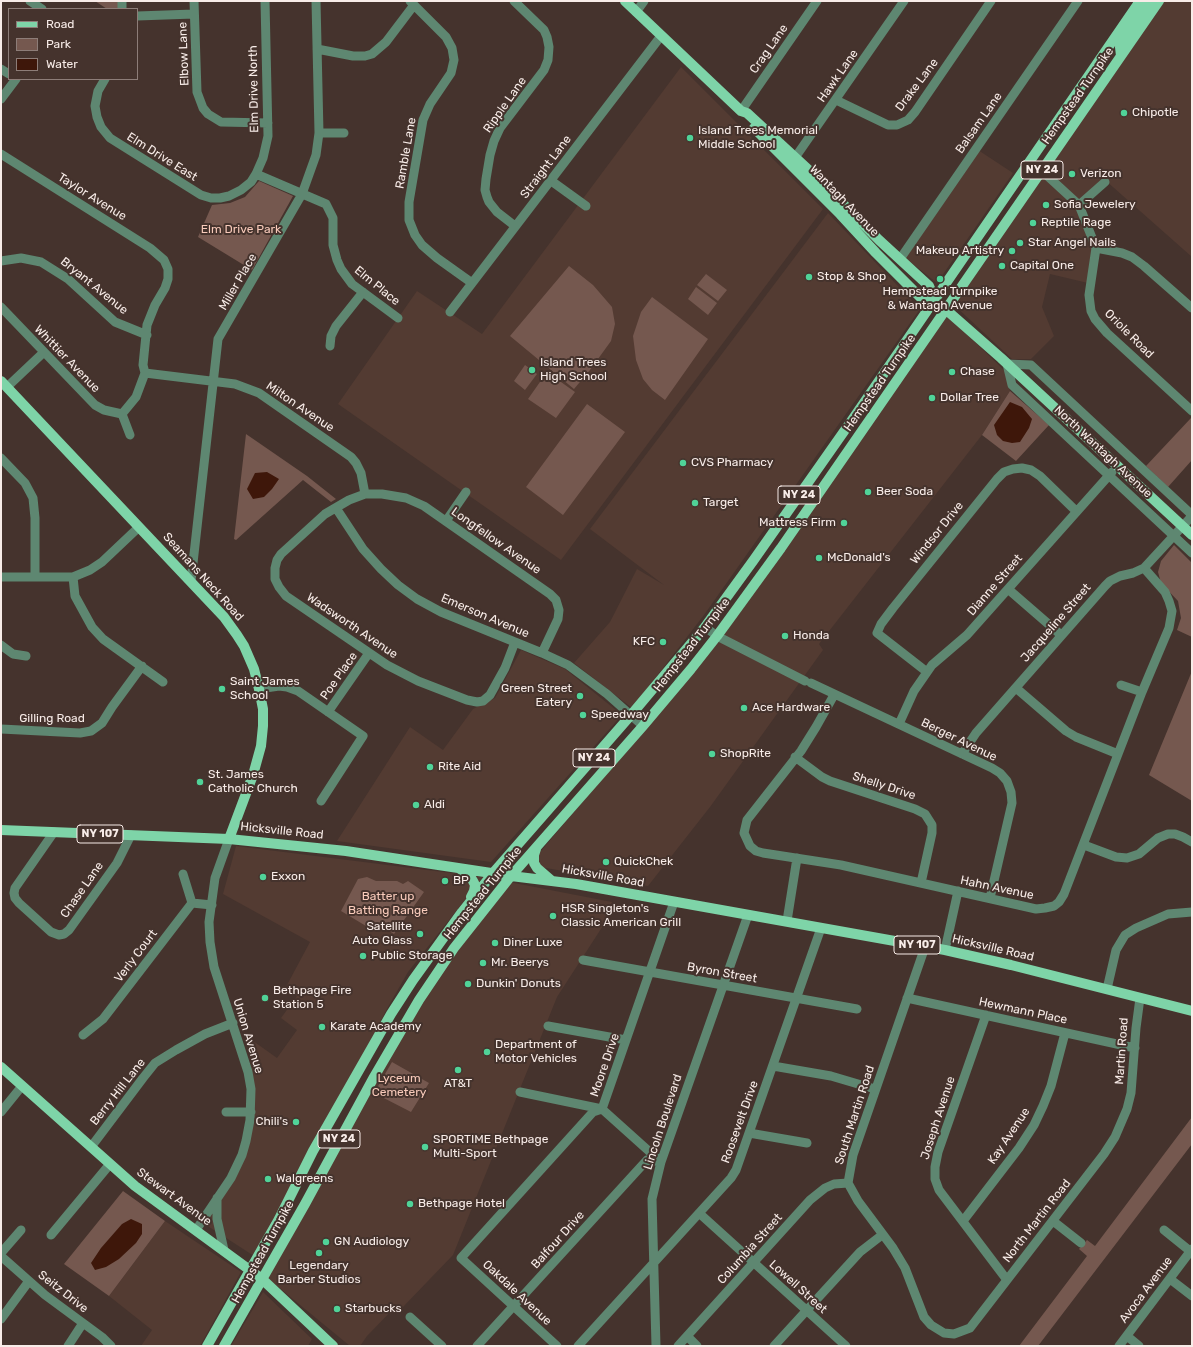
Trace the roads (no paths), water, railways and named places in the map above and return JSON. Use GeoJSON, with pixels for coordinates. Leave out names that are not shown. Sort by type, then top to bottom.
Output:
{"type":"FeatureCollection","features":[{"type":"Feature","properties":{"kind":"main road","name":"Wantagh Avenue"},"geometry":{"type":"LineString","coordinates":[[625,1],[741,111],[747,113],[793,161],[876,253],[920,297],[935,300]]}},
{"type":"Feature","properties":{"kind":"main road","name":"Hempstead Turnpike"},"geometry":{"type":"LineString","coordinates":[[207,1346],[279,1219],[313,1152],[391,1014],[413,980],[462,912],[493,873],[631,715],[705,627],[750,566],[935,300],[1140,1]]}},
{"type":"Feature","properties":{"kind":"main road"},"geometry":{"type":"LineString","coordinates":[[1121,56],[1120,47],[1122,41],[1150,1]]}},
{"type":"Feature","properties":{"kind":"main road","name":"Hempstead Turnpike"},"geometry":{"type":"LineString","coordinates":[[224,1346],[377,1071],[416,1006],[461,938],[511,876],[643,726],[717,636],[773,560],[1159,1]]}},
{"type":"Feature","properties":{"kind":"main road"},"geometry":{"type":"LineString","coordinates":[[1108,47],[1121,56]]}},
{"type":"Feature","properties":{"kind":"main road","name":"Wantagh Avenue"},"geometry":{"type":"LineString","coordinates":[[793,161],[929,286],[935,300],[946,310]]}},
{"type":"Feature","properties":{"kind":"main road","name":"North Wantagh Avenue"},"geometry":{"type":"LineString","coordinates":[[946,310],[1007,364],[1192,536]]}},
{"type":"Feature","properties":{"kind":"main road","name":"Seamans Neck Road"},"geometry":{"type":"LineString","coordinates":[[4,384],[224,617],[237,634],[247,653],[254,669],[259,689],[263,709],[263,726],[261,746],[253,775],[229,839]]}},
{"type":"Feature","properties":{"kind":"main road","name":"Hicksville Road"},"geometry":{"type":"LineString","coordinates":[[1,830],[229,839],[346,851],[511,876],[576,884],[945,950],[1011,965],[1192,1011]]}},
{"type":"Feature","properties":{"kind":"main road"},"geometry":{"type":"LineString","coordinates":[[538,846],[534,855],[534,863],[537,868],[552,881]]}},
{"type":"Feature","properties":{"kind":"main road"},"geometry":{"type":"LineString","coordinates":[[458,867],[470,876],[475,885],[472,896],[462,912]]}},
{"type":"Feature","properties":{"kind":"main road","name":"Stewart Avenue"},"geometry":{"type":"LineString","coordinates":[[1,1067],[135,1186],[262,1279],[333,1346]]}},
{"type":"Feature","properties":{"kind":"street"},"geometry":{"type":"LineString","coordinates":[[30,1],[40,8]]}},
{"type":"Feature","properties":{"kind":"street","name":"Elbow Lane"},"geometry":{"type":"LineString","coordinates":[[194,1],[197,92],[203,108],[208,114],[221,122],[268,123]]}},
{"type":"Feature","properties":{"kind":"street","name":"Elm Drive North"},"geometry":{"type":"LineString","coordinates":[[256,174],[263,158],[268,136],[265,1]]}},
{"type":"Feature","properties":{"kind":"street","name":"Miller Place"},"geometry":{"type":"LineString","coordinates":[[191,581],[218,339],[302,194],[316,155],[319,133],[316,1]]}},
{"type":"Feature","properties":{"kind":"street","name":"Ripple Lane"},"geometry":{"type":"LineString","coordinates":[[514,1],[544,30],[549,47],[548,60],[544,70],[500,128],[490,155],[486,179],[487,197],[497,212],[515,226]]}},
{"type":"Feature","properties":{"kind":"street"},"geometry":{"type":"LineString","coordinates":[[636,12],[644,1]]}},
{"type":"Feature","properties":{"kind":"street","name":"Crag Lane"},"geometry":{"type":"LineString","coordinates":[[741,111],[817,1]]}},
{"type":"Feature","properties":{"kind":"street","name":"Hawk Lane"},"geometry":{"type":"LineString","coordinates":[[793,161],[904,1]]}},
{"type":"Feature","properties":{"kind":"street","name":"Drake Lane"},"geometry":{"type":"LineString","coordinates":[[836,100],[888,125],[897,125],[908,120],[991,1]]}},
{"type":"Feature","properties":{"kind":"street","name":"Balsam Lane"},"geometry":{"type":"LineString","coordinates":[[900,259],[1078,1]]}},
{"type":"Feature","properties":{"kind":"street"},"geometry":{"type":"LineString","coordinates":[[317,49],[353,56],[365,56],[372,54],[386,42],[412,3]]}},
{"type":"Feature","properties":{"kind":"street","name":"Ramble Lane"},"geometry":{"type":"LineString","coordinates":[[412,3],[446,36],[452,48],[454,60],[451,73],[430,104],[423,120],[409,202],[409,220],[415,235],[422,245],[472,283]]}},
{"type":"Feature","properties":{"kind":"street"},"geometry":{"type":"LineString","coordinates":[[138,16],[194,14]]}},
{"type":"Feature","properties":{"kind":"street","name":"Straight Lane"},"geometry":{"type":"LineString","coordinates":[[450,312],[661,36]]}},
{"type":"Feature","properties":{"kind":"street"},"geometry":{"type":"LineString","coordinates":[[1,99],[15,80]]}},
{"type":"Feature","properties":{"kind":"street","name":"Elm Drive East"},"geometry":{"type":"LineString","coordinates":[[104,80],[100,85],[96,100],[97,117],[101,127],[110,138],[201,196],[211,198],[229,196],[241,190],[251,182],[256,174]]}},
{"type":"Feature","properties":{"kind":"street"},"geometry":{"type":"LineString","coordinates":[[319,133],[344,133]]}},
{"type":"Feature","properties":{"kind":"street","name":"Taylor Avenue"},"geometry":{"type":"LineString","coordinates":[[1,154],[161,256],[166,266],[168,279],[165,288],[150,316],[147,325],[147,335]]}},
{"type":"Feature","properties":{"kind":"street","name":"Oriole Road"},"geometry":{"type":"LineString","coordinates":[[1029,162],[1042,171],[1079,205],[1096,248],[1090,295],[1091,311],[1095,319],[1107,333],[1192,411]]}},
{"type":"Feature","properties":{"kind":"street","name":"Elm Place"},"geometry":{"type":"LineString","coordinates":[[256,174],[326,204],[333,218],[334,245],[337,260],[345,276],[352,284],[398,318]]}},
{"type":"Feature","properties":{"kind":"street"},"geometry":{"type":"LineString","coordinates":[[550,180],[586,206]]}},
{"type":"Feature","properties":{"kind":"street"},"geometry":{"type":"LineString","coordinates":[[1079,205],[1105,182]]}},
{"type":"Feature","properties":{"kind":"street"},"geometry":{"type":"LineString","coordinates":[[1096,248],[1122,253],[1132,257],[1192,308]]}},
{"type":"Feature","properties":{"kind":"street","name":"Bryant Avenue"},"geometry":{"type":"LineString","coordinates":[[1,261],[21,258],[42,262],[72,283],[115,322],[147,335]]}},
{"type":"Feature","properties":{"kind":"street"},"geometry":{"type":"LineString","coordinates":[[330,346],[331,336],[336,326],[363,292]]}},
{"type":"Feature","properties":{"kind":"street","name":"Whittier Avenue"},"geometry":{"type":"LineString","coordinates":[[1,307],[94,405],[104,410],[122,414]]}},
{"type":"Feature","properties":{"kind":"street"},"geometry":{"type":"LineString","coordinates":[[130,435],[122,414],[136,398],[145,373],[143,365],[147,335]]}},
{"type":"Feature","properties":{"kind":"street"},"geometry":{"type":"LineString","coordinates":[[4,384],[44,352]]}},
{"type":"Feature","properties":{"kind":"street","name":"North Wantagh Avenue"},"geometry":{"type":"LineString","coordinates":[[1192,516],[1031,365],[1007,364],[1012,385],[1192,553]]}},
{"type":"Feature","properties":{"kind":"street","name":"Milton Avenue"},"geometry":{"type":"LineString","coordinates":[[145,373],[213,380],[235,384],[259,393],[351,457],[356,462],[361,473],[365,494]]}},
{"type":"Feature","properties":{"kind":"street"},"geometry":{"type":"LineString","coordinates":[[1,460],[25,483],[33,498],[35,518],[35,577]]}},
{"type":"Feature","properties":{"kind":"street","name":"Dianne Street"},"geometry":{"type":"LineString","coordinates":[[898,724],[914,691],[932,665],[967,635],[1117,466]]}},
{"type":"Feature","properties":{"kind":"street","name":"Windsor Drive"},"geometry":{"type":"LineString","coordinates":[[927,672],[877,633],[881,624],[893,608],[996,479],[1004,472],[1013,468],[1031,470],[1040,476],[1076,511]]}},
{"type":"Feature","properties":{"kind":"street"},"geometry":{"type":"LineString","coordinates":[[446,521],[466,492]]}},
{"type":"Feature","properties":{"kind":"street","name":"Wadsworth Avenue"},"geometry":{"type":"LineString","coordinates":[[365,494],[349,500],[325,514],[281,554],[277,560],[275,568],[275,579],[286,596],[387,665],[418,681],[477,702],[483,701],[490,694],[500,679],[515,642]]}},
{"type":"Feature","properties":{"kind":"street","name":"Longfellow Avenue"},"geometry":{"type":"LineString","coordinates":[[365,494],[388,494],[406,498],[424,506],[546,591],[556,600],[559,610],[558,619],[542,653]]}},
{"type":"Feature","properties":{"kind":"street","name":"Emerson Avenue"},"geometry":{"type":"LineString","coordinates":[[336,508],[363,549],[398,585],[417,599],[441,612],[568,665],[606,692],[643,726]]}},
{"type":"Feature","properties":{"kind":"street","name":"Jacqueline Street"},"geometry":{"type":"LineString","coordinates":[[962,754],[976,733],[1110,581],[1144,568],[1192,516]]}},
{"type":"Feature","properties":{"kind":"street"},"geometry":{"type":"LineString","coordinates":[[1,577],[73,578],[90,570],[102,562],[139,527]]}},
{"type":"Feature","properties":{"kind":"street","name":"Hahn Avenue"},"geometry":{"type":"LineString","coordinates":[[834,695],[816,727],[747,820],[744,828],[744,834],[747,843],[756,851],[841,865],[1036,909],[1054,906],[1059,902],[1064,894],[1142,692],[1169,628],[1172,610],[1169,601],[1164,592],[1144,568]]}},
{"type":"Feature","properties":{"kind":"street"},"geometry":{"type":"LineString","coordinates":[[73,578],[75,596],[92,627],[103,639],[163,682]]}},
{"type":"Feature","properties":{"kind":"street"},"geometry":{"type":"LineString","coordinates":[[1008,589],[1061,635]]}},
{"type":"Feature","properties":{"kind":"street","name":"Berger Avenue"},"geometry":{"type":"LineString","coordinates":[[705,627],[717,636],[834,695],[1000,773],[1007,781],[1011,792],[1011,810],[990,898]]}},
{"type":"Feature","properties":{"kind":"street"},"geometry":{"type":"LineString","coordinates":[[1,645],[13,654],[26,656]]}},
{"type":"Feature","properties":{"kind":"street","name":"Poe Place"},"geometry":{"type":"LineString","coordinates":[[328,712],[369,653]]}},
{"type":"Feature","properties":{"kind":"street","name":"Gilling Road"},"geometry":{"type":"LineString","coordinates":[[1,729],[80,733],[92,731],[102,722],[142,666]]}},
{"type":"Feature","properties":{"kind":"street"},"geometry":{"type":"LineString","coordinates":[[1121,685],[1142,692]]}},
{"type":"Feature","properties":{"kind":"street"},"geometry":{"type":"LineString","coordinates":[[259,689],[279,686],[287,687],[298,692],[363,736],[321,801]]}},
{"type":"Feature","properties":{"kind":"street"},"geometry":{"type":"LineString","coordinates":[[1016,688],[1066,731],[1076,737],[1118,754]]}},
{"type":"Feature","properties":{"kind":"street","name":"Shelly Drive"},"geometry":{"type":"LineString","coordinates":[[795,757],[822,777],[830,781],[915,809],[925,814],[932,825],[932,833],[921,883]]}},
{"type":"Feature","properties":{"kind":"street","name":"Chase Lane"},"geometry":{"type":"LineString","coordinates":[[54,832],[14,888],[14,892],[15,898],[19,903],[51,932],[61,934],[64,934],[69,930],[112,869],[131,835]]}},
{"type":"Feature","properties":{"kind":"street"},"geometry":{"type":"LineString","coordinates":[[1084,845],[1116,857],[1128,858],[1139,854],[1158,838],[1168,834],[1175,834],[1192,842]]}},
{"type":"Feature","properties":{"kind":"street","name":"Union Avenue"},"geometry":{"type":"LineString","coordinates":[[196,1230],[231,1178],[242,1155],[251,1112],[251,1089],[248,1072],[214,967],[210,942],[209,922],[215,878],[229,839]]}},
{"type":"Feature","properties":{"kind":"street"},"geometry":{"type":"LineString","coordinates":[[787,921],[796,858]]}},
{"type":"Feature","properties":{"kind":"street"},"geometry":{"type":"LineString","coordinates":[[183,874],[192,903],[212,905]]}},
{"type":"Feature","properties":{"kind":"street"},"geometry":{"type":"LineString","coordinates":[[945,950],[958,891]]}},
{"type":"Feature","properties":{"kind":"street","name":"Moore Drive"},"geometry":{"type":"LineString","coordinates":[[461,1258],[593,1112],[602,1109],[674,902]]}},
{"type":"Feature","properties":{"kind":"street","name":"Verly Court"},"geometry":{"type":"LineString","coordinates":[[83,1035],[103,1019],[114,1006],[192,903]]}},
{"type":"Feature","properties":{"kind":"street"},"geometry":{"type":"LineString","coordinates":[[1107,989],[1116,950],[1125,935],[1136,928],[1168,914],[1192,912]]}},
{"type":"Feature","properties":{"kind":"street","name":"Lincoln Boulevard"},"geometry":{"type":"LineString","coordinates":[[656,1346],[652,1199],[661,1162],[748,915]]}},
{"type":"Feature","properties":{"kind":"street","name":"Roosevelt Drive"},"geometry":{"type":"LineString","coordinates":[[578,1346],[736,1170],[821,928]]}},
{"type":"Feature","properties":{"kind":"street","name":"South Martin Road"},"geometry":{"type":"LineString","coordinates":[[925,947],[853,1155],[848,1183],[858,1201],[893,1248],[905,1268],[924,1317],[937,1330],[948,1334]]}},
{"type":"Feature","properties":{"kind":"street","name":"Byron Street"},"geometry":{"type":"LineString","coordinates":[[583,960],[856,1009]]}},
{"type":"Feature","properties":{"kind":"street","name":"Hewmann Place"},"geometry":{"type":"LineString","coordinates":[[907,998],[1135,1048]]}},
{"type":"Feature","properties":{"kind":"street","name":"Martin Road"},"geometry":{"type":"LineString","coordinates":[[1128,1106],[1132,1084],[1136,1028],[1140,998]]}},
{"type":"Feature","properties":{"kind":"street","name":"Joseph Avenue"},"geometry":{"type":"LineString","coordinates":[[986,1015],[938,1152],[935,1167],[935,1179],[939,1190],[1007,1280]]}},
{"type":"Feature","properties":{"kind":"street","name":"Berry Hill Lane"},"geometry":{"type":"LineString","coordinates":[[90,1147],[155,1063],[200,1037],[233,1023]]}},
{"type":"Feature","properties":{"kind":"street"},"geometry":{"type":"LineString","coordinates":[[548,1026],[626,1040]]}},
{"type":"Feature","properties":{"kind":"street","name":"Kay Avenue"},"geometry":{"type":"LineString","coordinates":[[962,1221],[1034,1125],[1044,1106],[1051,1086],[1065,1033]]}},
{"type":"Feature","properties":{"kind":"street"},"geometry":{"type":"LineString","coordinates":[[773,1066],[831,1076],[875,1089]]}},
{"type":"Feature","properties":{"kind":"street"},"geometry":{"type":"LineString","coordinates":[[1,1112],[22,1086]]}},
{"type":"Feature","properties":{"kind":"street"},"geometry":{"type":"LineString","coordinates":[[520,1092],[602,1109],[661,1162]]}},
{"type":"Feature","properties":{"kind":"street","name":"North Martin Road"},"geometry":{"type":"LineString","coordinates":[[948,1334],[954,1334],[970,1328],[1053,1221],[1115,1137],[1128,1106]]}},
{"type":"Feature","properties":{"kind":"street"},"geometry":{"type":"LineString","coordinates":[[226,1112],[251,1112]]}},
{"type":"Feature","properties":{"kind":"street"},"geometry":{"type":"LineString","coordinates":[[749,1133],[807,1143]]}},
{"type":"Feature","properties":{"kind":"street","name":"Balfour Drive"},"geometry":{"type":"LineString","coordinates":[[477,1346],[647,1160],[661,1162]]}},
{"type":"Feature","properties":{"kind":"street"},"geometry":{"type":"LineString","coordinates":[[51,1235],[110,1164]]}},
{"type":"Feature","properties":{"kind":"street","name":"Columbia Street"},"geometry":{"type":"LineString","coordinates":[[678,1346],[817,1193],[834,1184],[848,1183]]}},
{"type":"Feature","properties":{"kind":"street"},"geometry":{"type":"LineString","coordinates":[[217,1198],[218,1219],[224,1250]]}},
{"type":"Feature","properties":{"kind":"street","name":"Lowell Street"},"geometry":{"type":"LineString","coordinates":[[699,1213],[846,1346]]}},
{"type":"Feature","properties":{"kind":"street"},"geometry":{"type":"LineString","coordinates":[[1053,1221],[1081,1243]]}},
{"type":"Feature","properties":{"kind":"street"},"geometry":{"type":"LineString","coordinates":[[1,1253],[21,1230]]}},
{"type":"Feature","properties":{"kind":"street"},"geometry":{"type":"LineString","coordinates":[[1164,1230],[1191,1250]]}},
{"type":"Feature","properties":{"kind":"street"},"geometry":{"type":"LineString","coordinates":[[774,1346],[860,1252],[882,1235]]}},
{"type":"Feature","properties":{"kind":"street","name":"Avoca Avenue"},"geometry":{"type":"LineString","coordinates":[[1119,1346],[1191,1250]]}},
{"type":"Feature","properties":{"kind":"street","name":"Seitz Drive"},"geometry":{"type":"LineString","coordinates":[[1,1256],[45,1295],[102,1337],[111,1346]]}},
{"type":"Feature","properties":{"kind":"street","name":"Oakdale Avenue"},"geometry":{"type":"LineString","coordinates":[[461,1258],[557,1346]]}},
{"type":"Feature","properties":{"kind":"street"},"geometry":{"type":"LineString","coordinates":[[1170,1279],[1192,1296]]}},
{"type":"Feature","properties":{"kind":"street"},"geometry":{"type":"LineString","coordinates":[[1,1319],[29,1281]]}},
{"type":"Feature","properties":{"kind":"street"},"geometry":{"type":"LineString","coordinates":[[410,1317],[442,1346]]}},
{"type":"Feature","properties":{"kind":"street"},"geometry":{"type":"LineString","coordinates":[[68,1346],[83,1323]]}},
{"type":"Feature","properties":{"kind":"street"},"geometry":{"type":"LineString","coordinates":[[687,1336],[697,1346]]}},
{"type":"Feature","properties":{"kind":"street"},"geometry":{"type":"LineString","coordinates":[[1127,1336],[1140,1346]]}},
{"type":"Feature","properties":{"kind":"water"},"geometry":{"type":"Polygon","coordinates":[[[1010,402],[1022,407],[1032,419],[1029,428],[1020,442],[1012,443],[1003,441],[997,435],[994,425],[1010,402]]]}},
{"type":"Feature","properties":{"kind":"water"},"geometry":{"type":"Polygon","coordinates":[[[267,472],[279,479],[264,497],[253,499],[247,489],[255,473],[267,472]]]}},
{"type":"Feature","properties":{"kind":"water"},"geometry":{"type":"Polygon","coordinates":[[[131,1219],[142,1224],[142,1234],[136,1243],[119,1259],[106,1267],[95,1270],[91,1263],[101,1248],[122,1224],[131,1219]]]}},
{"type":"Feature","properties":{"kind":"place","name":"Chipotle"},"geometry":{"type":"Point","coordinates":[1124,113]}},
{"type":"Feature","properties":{"kind":"place","name":"Island Trees Memorial Middle School"},"geometry":{"type":"Point","coordinates":[690,138]}},
{"type":"Feature","properties":{"kind":"place","name":"Verizon"},"geometry":{"type":"Point","coordinates":[1072,174]}},
{"type":"Feature","properties":{"kind":"place","name":"Sofia Jewelery"},"geometry":{"type":"Point","coordinates":[1046,205]}},
{"type":"Feature","properties":{"kind":"place","name":"Reptile Rage"},"geometry":{"type":"Point","coordinates":[1033,223]}},
{"type":"Feature","properties":{"kind":"place","name":"Star Angel Nails"},"geometry":{"type":"Point","coordinates":[1020,243]}},
{"type":"Feature","properties":{"kind":"place","name":"Makeup Artistry"},"geometry":{"type":"Point","coordinates":[1012,251]}},
{"type":"Feature","properties":{"kind":"place","name":"Capital One"},"geometry":{"type":"Point","coordinates":[1002,266]}},
{"type":"Feature","properties":{"kind":"place","name":"Stop & Shop"},"geometry":{"type":"Point","coordinates":[809,277]}},
{"type":"Feature","properties":{"kind":"place","name":"Hempstead Turnpike & Wantagh Avenue"},"geometry":{"type":"Point","coordinates":[940,279]}},
{"type":"Feature","properties":{"kind":"place","name":"Island Trees High School"},"geometry":{"type":"Point","coordinates":[532,370]}},
{"type":"Feature","properties":{"kind":"place","name":"Chase"},"geometry":{"type":"Point","coordinates":[952,372]}},
{"type":"Feature","properties":{"kind":"place","name":"Dollar Tree"},"geometry":{"type":"Point","coordinates":[932,398]}},
{"type":"Feature","properties":{"kind":"place","name":"CVS Pharmacy"},"geometry":{"type":"Point","coordinates":[683,463]}},
{"type":"Feature","properties":{"kind":"place","name":"Beer Soda"},"geometry":{"type":"Point","coordinates":[868,492]}},
{"type":"Feature","properties":{"kind":"place","name":"Target"},"geometry":{"type":"Point","coordinates":[695,503]}},
{"type":"Feature","properties":{"kind":"place","name":"Mattress Firm"},"geometry":{"type":"Point","coordinates":[844,523]}},
{"type":"Feature","properties":{"kind":"place","name":"McDonald's"},"geometry":{"type":"Point","coordinates":[819,558]}},
{"type":"Feature","properties":{"kind":"place","name":"Honda"},"geometry":{"type":"Point","coordinates":[785,636]}},
{"type":"Feature","properties":{"kind":"place","name":"KFC"},"geometry":{"type":"Point","coordinates":[663,642]}},
{"type":"Feature","properties":{"kind":"place","name":"Saint James School"},"geometry":{"type":"Point","coordinates":[222,689]}},
{"type":"Feature","properties":{"kind":"place","name":"Green Street Eatery"},"geometry":{"type":"Point","coordinates":[580,696]}},
{"type":"Feature","properties":{"kind":"place","name":"Ace Hardware"},"geometry":{"type":"Point","coordinates":[744,708]}},
{"type":"Feature","properties":{"kind":"place","name":"Speedway"},"geometry":{"type":"Point","coordinates":[583,715]}},
{"type":"Feature","properties":{"kind":"place","name":"ShopRite"},"geometry":{"type":"Point","coordinates":[712,754]}},
{"type":"Feature","properties":{"kind":"place","name":"Rite Aid"},"geometry":{"type":"Point","coordinates":[430,767]}},
{"type":"Feature","properties":{"kind":"place","name":"St. James Catholic Church"},"geometry":{"type":"Point","coordinates":[200,782]}},
{"type":"Feature","properties":{"kind":"place","name":"Aldi"},"geometry":{"type":"Point","coordinates":[416,805]}},
{"type":"Feature","properties":{"kind":"place","name":"QuickChek"},"geometry":{"type":"Point","coordinates":[606,862]}},
{"type":"Feature","properties":{"kind":"place","name":"Exxon"},"geometry":{"type":"Point","coordinates":[263,877]}},
{"type":"Feature","properties":{"kind":"place","name":"BP"},"geometry":{"type":"Point","coordinates":[445,881]}},
{"type":"Feature","properties":{"kind":"place","name":"HSR Singleton's Classic American Grill"},"geometry":{"type":"Point","coordinates":[553,916]}},
{"type":"Feature","properties":{"kind":"place","name":"Satellite Auto Glass"},"geometry":{"type":"Point","coordinates":[420,934]}},
{"type":"Feature","properties":{"kind":"place","name":"Diner Luxe"},"geometry":{"type":"Point","coordinates":[495,943]}},
{"type":"Feature","properties":{"kind":"place","name":"Public Storage"},"geometry":{"type":"Point","coordinates":[363,956]}},
{"type":"Feature","properties":{"kind":"place","name":"Mr. Beerys"},"geometry":{"type":"Point","coordinates":[483,963]}},
{"type":"Feature","properties":{"kind":"place","name":"Dunkin' Donuts"},"geometry":{"type":"Point","coordinates":[468,984]}},
{"type":"Feature","properties":{"kind":"place","name":"Bethpage Fire Station 5"},"geometry":{"type":"Point","coordinates":[265,998]}},
{"type":"Feature","properties":{"kind":"place","name":"Karate Academy"},"geometry":{"type":"Point","coordinates":[322,1027]}},
{"type":"Feature","properties":{"kind":"place","name":"Department of Motor Vehicles"},"geometry":{"type":"Point","coordinates":[487,1052]}},
{"type":"Feature","properties":{"kind":"place","name":"AT&T"},"geometry":{"type":"Point","coordinates":[458,1070]}},
{"type":"Feature","properties":{"kind":"place","name":"Chili's"},"geometry":{"type":"Point","coordinates":[296,1122]}},
{"type":"Feature","properties":{"kind":"place","name":"SPORTIME Bethpage Multi-Sport"},"geometry":{"type":"Point","coordinates":[425,1147]}},
{"type":"Feature","properties":{"kind":"place","name":"Walgreens"},"geometry":{"type":"Point","coordinates":[268,1179]}},
{"type":"Feature","properties":{"kind":"place","name":"Bethpage Hotel"},"geometry":{"type":"Point","coordinates":[410,1204]}},
{"type":"Feature","properties":{"kind":"place","name":"GN Audiology"},"geometry":{"type":"Point","coordinates":[326,1242]}},
{"type":"Feature","properties":{"kind":"place","name":"Legendary Barber Studios"},"geometry":{"type":"Point","coordinates":[319,1253]}},
{"type":"Feature","properties":{"kind":"place","name":"Starbucks"},"geometry":{"type":"Point","coordinates":[337,1309]}},
{"type":"Feature","properties":{"kind":"park label","name":"Elm Drive Park"},"geometry":{"type":"Point","coordinates":[241,230]}},
{"type":"Feature","properties":{"kind":"park label","name":"Batter up Batting Range"},"geometry":{"type":"Point","coordinates":[388,904]}},
{"type":"Feature","properties":{"kind":"park label","name":"Lyceum Cemetery"},"geometry":{"type":"Point","coordinates":[399,1086]}}]}
